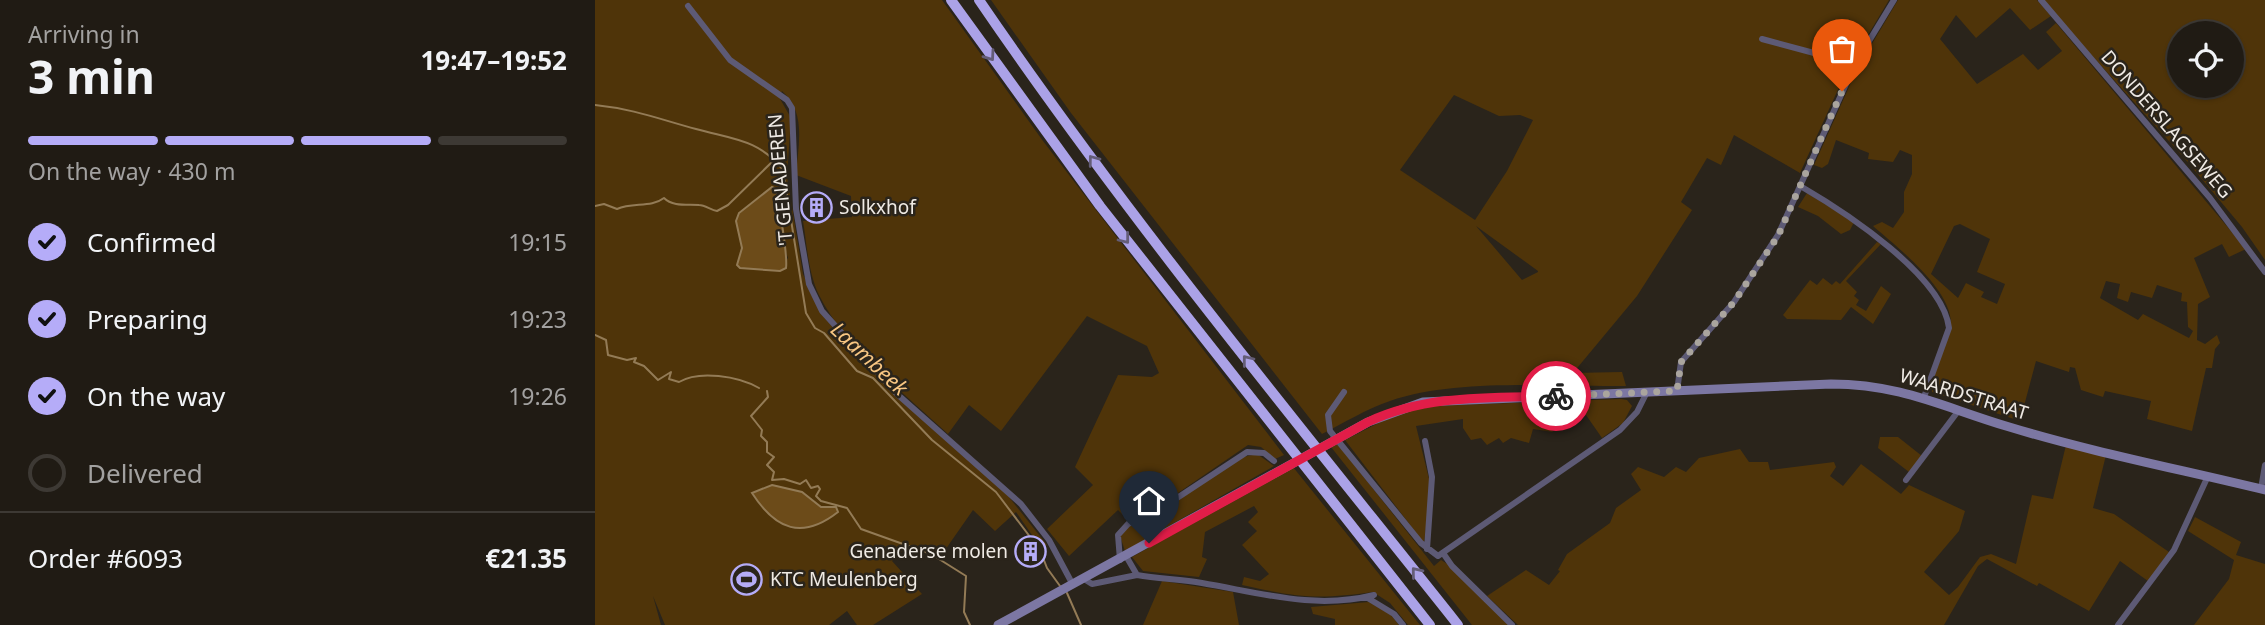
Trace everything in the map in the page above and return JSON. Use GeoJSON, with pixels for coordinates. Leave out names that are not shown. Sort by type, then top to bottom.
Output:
{"type":"FeatureCollection","features":[{"type":"Feature","properties":{"kind":"highway"},"geometry":{"type":"LineString","coordinates":[[951,0],[1100,206],[1430,625]]}},
{"type":"Feature","properties":{"kind":"highway"},"geometry":{"type":"LineString","coordinates":[[979,0],[1064,121],[1165,255],[1458,625]]}},
{"type":"Feature","properties":{"kind":"street"},"geometry":{"type":"LineString","coordinates":[[1677,391],[1681,362],[1757,271],[1802,187],[1855,64],[1894,0]]}},
{"type":"Feature","properties":{"kind":"street","name":"DONDERSLAGSEWEG"},"geometry":{"type":"LineString","coordinates":[[2041,0],[2210,198],[2265,272]]}},
{"type":"Feature","properties":{"kind":"street","name":"'T GENADEREN"},"geometry":{"type":"LineString","coordinates":[[688,6],[730,60],[787,100],[792,108],[795,141],[792,174],[798,221],[809,284],[822,310],[897,394],[1021,504],[1049,540],[1073,585]]}},
{"type":"Feature","properties":{"kind":"street"},"geometry":{"type":"LineString","coordinates":[[1762,39],[1855,64]]}},
{"type":"Feature","properties":{"kind":"street"},"geometry":{"type":"LineString","coordinates":[[1802,187],[1834,205],[1884,242],[1939,300],[1947,315],[1949,328],[1924,397]]}},
{"type":"Feature","properties":{"kind":"street","name":"WAARDSTRAAT"},"geometry":{"type":"LineString","coordinates":[[998,625],[1351,431],[1385,414],[1423,402],[1857,384],[1924,397],[2036,434],[2263,489]]}},
{"type":"Feature","properties":{"kind":"street"},"geometry":{"type":"LineString","coordinates":[[1344,392],[1328,415],[1330,431],[1435,556],[1620,430],[1637,412],[1647,392]]}},
{"type":"Feature","properties":{"kind":"street"},"geometry":{"type":"LineString","coordinates":[[1906,480],[1959,410]]}},
{"type":"Feature","properties":{"kind":"street"},"geometry":{"type":"LineString","coordinates":[[1425,441],[1432,477],[1427,549]]}},
{"type":"Feature","properties":{"kind":"street"},"geometry":{"type":"LineString","coordinates":[[1137,575],[1123,558],[1118,535],[1128,524],[1165,506],[1247,452],[1264,453],[1274,461]]}},
{"type":"Feature","properties":{"kind":"street"},"geometry":{"type":"LineString","coordinates":[[2263,489],[2265,466]]}},
{"type":"Feature","properties":{"kind":"street"},"geometry":{"type":"LineString","coordinates":[[2118,625],[2174,550],[2208,476]]}},
{"type":"Feature","properties":{"kind":"street"},"geometry":{"type":"LineString","coordinates":[[1443,553],[1452,566],[1512,625]]}},
{"type":"Feature","properties":{"kind":"street"},"geometry":{"type":"LineString","coordinates":[[1084,579],[1092,584],[1137,575],[1198,582],[1299,602],[1329,603],[1370,596],[1394,614],[1403,625]]}},
{"type":"Feature","properties":{"kind":"shaded area"},"geometry":{"type":"Polygon","coordinates":[[[595,0],[942,0],[1043,141],[1284,455],[1275,459],[1261,447],[1248,445],[1159,506],[1129,521],[1118,510],[1069,556],[1047,529],[1093,485],[1075,467],[1118,375],[1152,377],[1159,373],[1147,346],[1087,316],[1001,431],[969,405],[948,434],[860,351],[830,314],[819,295],[810,268],[803,221],[852,217],[851,196],[796,175],[798,119],[790,100],[782,91],[779,97],[791,118],[787,177],[803,274],[823,316],[893,393],[1005,492],[1047,545],[1041,548],[1016,512],[995,531],[973,510],[943,553],[909,545],[892,561],[922,594],[873,625],[857,625],[847,611],[829,625],[665,625],[653,596],[661,625],[595,625],[595,0]],[[776,189],[760,197],[754,204],[746,220],[742,248],[768,269],[780,271],[788,258],[783,243],[776,189]]]}},
{"type":"Feature","properties":{"kind":"shaded area"},"geometry":{"type":"Polygon","coordinates":[[[991,0],[1889,0],[1846,72],[1800,173],[1734,135],[1721,165],[1707,158],[1681,202],[1692,210],[1637,296],[1573,373],[1622,372],[1626,386],[1506,385],[1445,389],[1390,401],[1322,434],[1071,113],[991,0]],[[1454,95],[1400,170],[1475,220],[1507,171],[1533,120],[1520,115],[1499,116],[1454,95]],[[1476,226],[1522,280],[1538,272],[1538,271],[1476,226]]]}},
{"type":"Feature","properties":{"kind":"shaded area"},"geometry":{"type":"Polygon","coordinates":[[[1898,0],[2037,0],[2051,16],[2030,30],[2010,8],[1976,38],[1956,15],[1940,39],[1977,84],[2023,54],[2038,70],[2062,51],[2046,32],[2056,23],[2246,249],[2229,257],[2222,244],[2194,258],[2210,297],[2198,304],[2197,340],[2205,344],[2217,335],[2220,343],[2215,349],[2212,368],[2206,368],[2192,431],[2147,419],[2151,401],[2105,391],[2103,397],[2081,390],[2075,368],[2070,367],[2069,372],[2036,361],[2020,421],[1932,392],[1934,377],[1950,330],[1950,316],[1936,287],[1873,226],[1882,222],[1893,228],[1904,212],[1904,192],[1912,174],[1912,155],[1900,150],[1893,162],[1868,159],[1869,153],[1836,140],[1828,164],[1822,168],[1814,165],[1857,69],[1898,0]],[[1960,224],[1954,226],[1931,274],[1958,298],[1966,283],[1984,292],[1981,297],[1997,304],[2005,284],[1977,272],[1990,239],[1960,224]],[[2106,281],[2100,298],[2138,320],[2143,314],[2189,338],[2193,331],[2188,327],[2187,302],[2181,301],[2182,293],[2157,285],[2152,298],[2131,292],[2128,302],[2117,298],[2120,284],[2106,281]]]}},
{"type":"Feature","properties":{"kind":"shaded area"},"geometry":{"type":"Polygon","coordinates":[[[2042,0],[2265,0],[2265,260],[2242,227],[2185,159],[2042,0]]]}},
{"type":"Feature","properties":{"kind":"shaded area"},"geometry":{"type":"Polygon","coordinates":[[[772,187],[776,189],[785,241],[786,268],[780,271],[740,268],[737,265],[742,248],[736,221],[739,213],[772,187]]]}},
{"type":"Feature","properties":{"kind":"shaded area"},"geometry":{"type":"Polygon","coordinates":[[[1807,193],[1854,222],[1850,230],[1841,234],[1818,216],[1798,207],[1807,193]]]}},
{"type":"Feature","properties":{"kind":"shaded area"},"geometry":{"type":"Polygon","coordinates":[[[1877,242],[1881,244],[1846,281],[1857,292],[1854,296],[1859,300],[1856,305],[1866,311],[1881,286],[1891,294],[1873,324],[1851,307],[1841,320],[1787,319],[1783,315],[1810,280],[1817,285],[1823,278],[1832,285],[1836,281],[1840,284],[1877,242]]]}},
{"type":"Feature","properties":{"kind":"shaded area"},"geometry":{"type":"Polygon","coordinates":[[[1627,400],[1632,406],[1623,423],[1602,438],[1579,405],[1537,407],[1553,432],[1533,429],[1529,443],[1511,438],[1503,443],[1499,438],[1487,445],[1481,438],[1471,440],[1463,428],[1463,419],[1416,426],[1431,487],[1424,543],[1345,440],[1398,413],[1426,406],[1627,400]]]}},
{"type":"Feature","properties":{"kind":"shaded area"},"geometry":{"type":"Polygon","coordinates":[[[1880,437],[1898,437],[1922,456],[1909,472],[1878,448],[1880,437]]]}},
{"type":"Feature","properties":{"kind":"shaded area"},"geometry":{"type":"Polygon","coordinates":[[[1337,443],[1434,566],[1441,560],[1449,565],[1509,625],[1472,625],[1331,447],[1337,443]]]}},
{"type":"Feature","properties":{"kind":"shaded area"},"geometry":{"type":"Polygon","coordinates":[[[2066,445],[2106,455],[2093,508],[2114,514],[2169,552],[2148,581],[2120,561],[2089,611],[2039,583],[2037,586],[1987,559],[1978,566],[1944,625],[1518,625],[1487,596],[1526,570],[1549,585],[1560,571],[1558,570],[1567,554],[1610,523],[1616,508],[1641,490],[1631,474],[1638,467],[1664,477],[1676,467],[1686,472],[1699,458],[1740,449],[1749,462],[1768,462],[1770,470],[1834,462],[1836,467],[1830,476],[1843,486],[1861,464],[1901,494],[1909,485],[1965,511],[1959,531],[1924,572],[1949,595],[1980,557],[1991,554],[2016,564],[2032,495],[2053,499],[2066,445]]]}},
{"type":"Feature","properties":{"kind":"shaded area"},"geometry":{"type":"Polygon","coordinates":[[[1257,454],[1274,466],[1125,551],[1120,536],[1129,526],[1173,503],[1243,457],[1257,454]]]}},
{"type":"Feature","properties":{"kind":"shaded area"},"geometry":{"type":"Polygon","coordinates":[[[1293,467],[1420,625],[1408,625],[1390,603],[1373,592],[1307,596],[1242,585],[1244,577],[1260,581],[1269,574],[1242,545],[1257,531],[1248,522],[1258,512],[1254,506],[1205,532],[1202,557],[1207,559],[1199,577],[1143,571],[1132,557],[1293,467]]]}},
{"type":"Feature","properties":{"kind":"shaded area"},"geometry":{"type":"Polygon","coordinates":[[[772,485],[802,492],[821,507],[836,507],[838,512],[813,526],[801,528],[780,523],[761,506],[752,493],[772,485]]]}},
{"type":"Feature","properties":{"kind":"shaded area"},"geometry":{"type":"Polygon","coordinates":[[[2195,517],[2241,542],[2236,555],[2265,564],[2265,625],[2194,625],[2229,579],[2234,560],[2188,531],[2195,517]]]}},
{"type":"Feature","properties":{"kind":"shaded area"},"geometry":{"type":"Polygon","coordinates":[[[1162,581],[1233,592],[1239,625],[1143,625],[1162,581]]]}},
{"type":"Feature","properties":{"kind":"shaded area"},"geometry":{"type":"Polygon","coordinates":[[[1369,602],[1391,615],[1399,625],[1335,625],[1335,619],[1313,614],[1311,607],[1369,602]]]}},
{"type":"Feature","properties":{"kind":"waterway","name":"Laambeek"},"geometry":{"type":"LineString","coordinates":[[595,105],[634,112],[733,138],[754,146],[774,160],[783,170],[806,313],[815,328],[824,333],[857,371],[873,378],[932,440],[996,492],[1040,550],[1047,568],[1060,586]]}},
{"type":"Feature","properties":{"kind":"waterway"},"geometry":{"type":"LineString","coordinates":[[595,206],[604,204],[617,209],[653,203],[664,198],[676,204],[701,205],[717,211],[728,205],[774,160]]}},
{"type":"Feature","properties":{"kind":"waterway"},"geometry":{"type":"LineString","coordinates":[[595,335],[606,340],[608,355],[627,360],[636,358],[634,362],[644,366],[658,380],[671,372],[669,379],[679,382],[708,375],[740,380],[759,388]]}},
{"type":"Feature","properties":{"kind":"waterway"},"geometry":{"type":"LineString","coordinates":[[767,391],[768,397],[751,416],[762,430],[761,436],[767,442],[767,452],[774,457],[767,465],[774,472],[772,480],[784,479],[800,484],[806,480],[811,488],[818,486],[820,489],[816,496],[821,501],[847,508],[861,529],[931,554],[966,576],[964,612],[970,625]]}},
{"type":"Feature","properties":{"kind":"waterway","name":"Laambeek"},"geometry":{"type":"LineString","coordinates":[[1067,593],[1081,625]]}},
{"type":"Feature","properties":{"kind":"way so far"},"geometry":{"type":"LineString","coordinates":[[1556,396],[1677,391],[1681,362],[1734,302],[1778,236],[1802,187],[1842,91]]}},
{"type":"Feature","properties":{"kind":"place","name":"Solkxhof"},"geometry":{"type":"Point","coordinates":[816,207]}},
{"type":"Feature","properties":{"kind":"place","name":"Genaderse molen"},"geometry":{"type":"Point","coordinates":[1031,551]}},
{"type":"Feature","properties":{"kind":"place","name":"KTC Meulenberg"},"geometry":{"type":"Point","coordinates":[747,579]}},
{"type":"Feature","properties":{"kind":"route"},"geometry":{"type":"LineString","coordinates":[[1149,543],[1368,422],[1404,406],[1450,400],[1556,396]]}}]}
